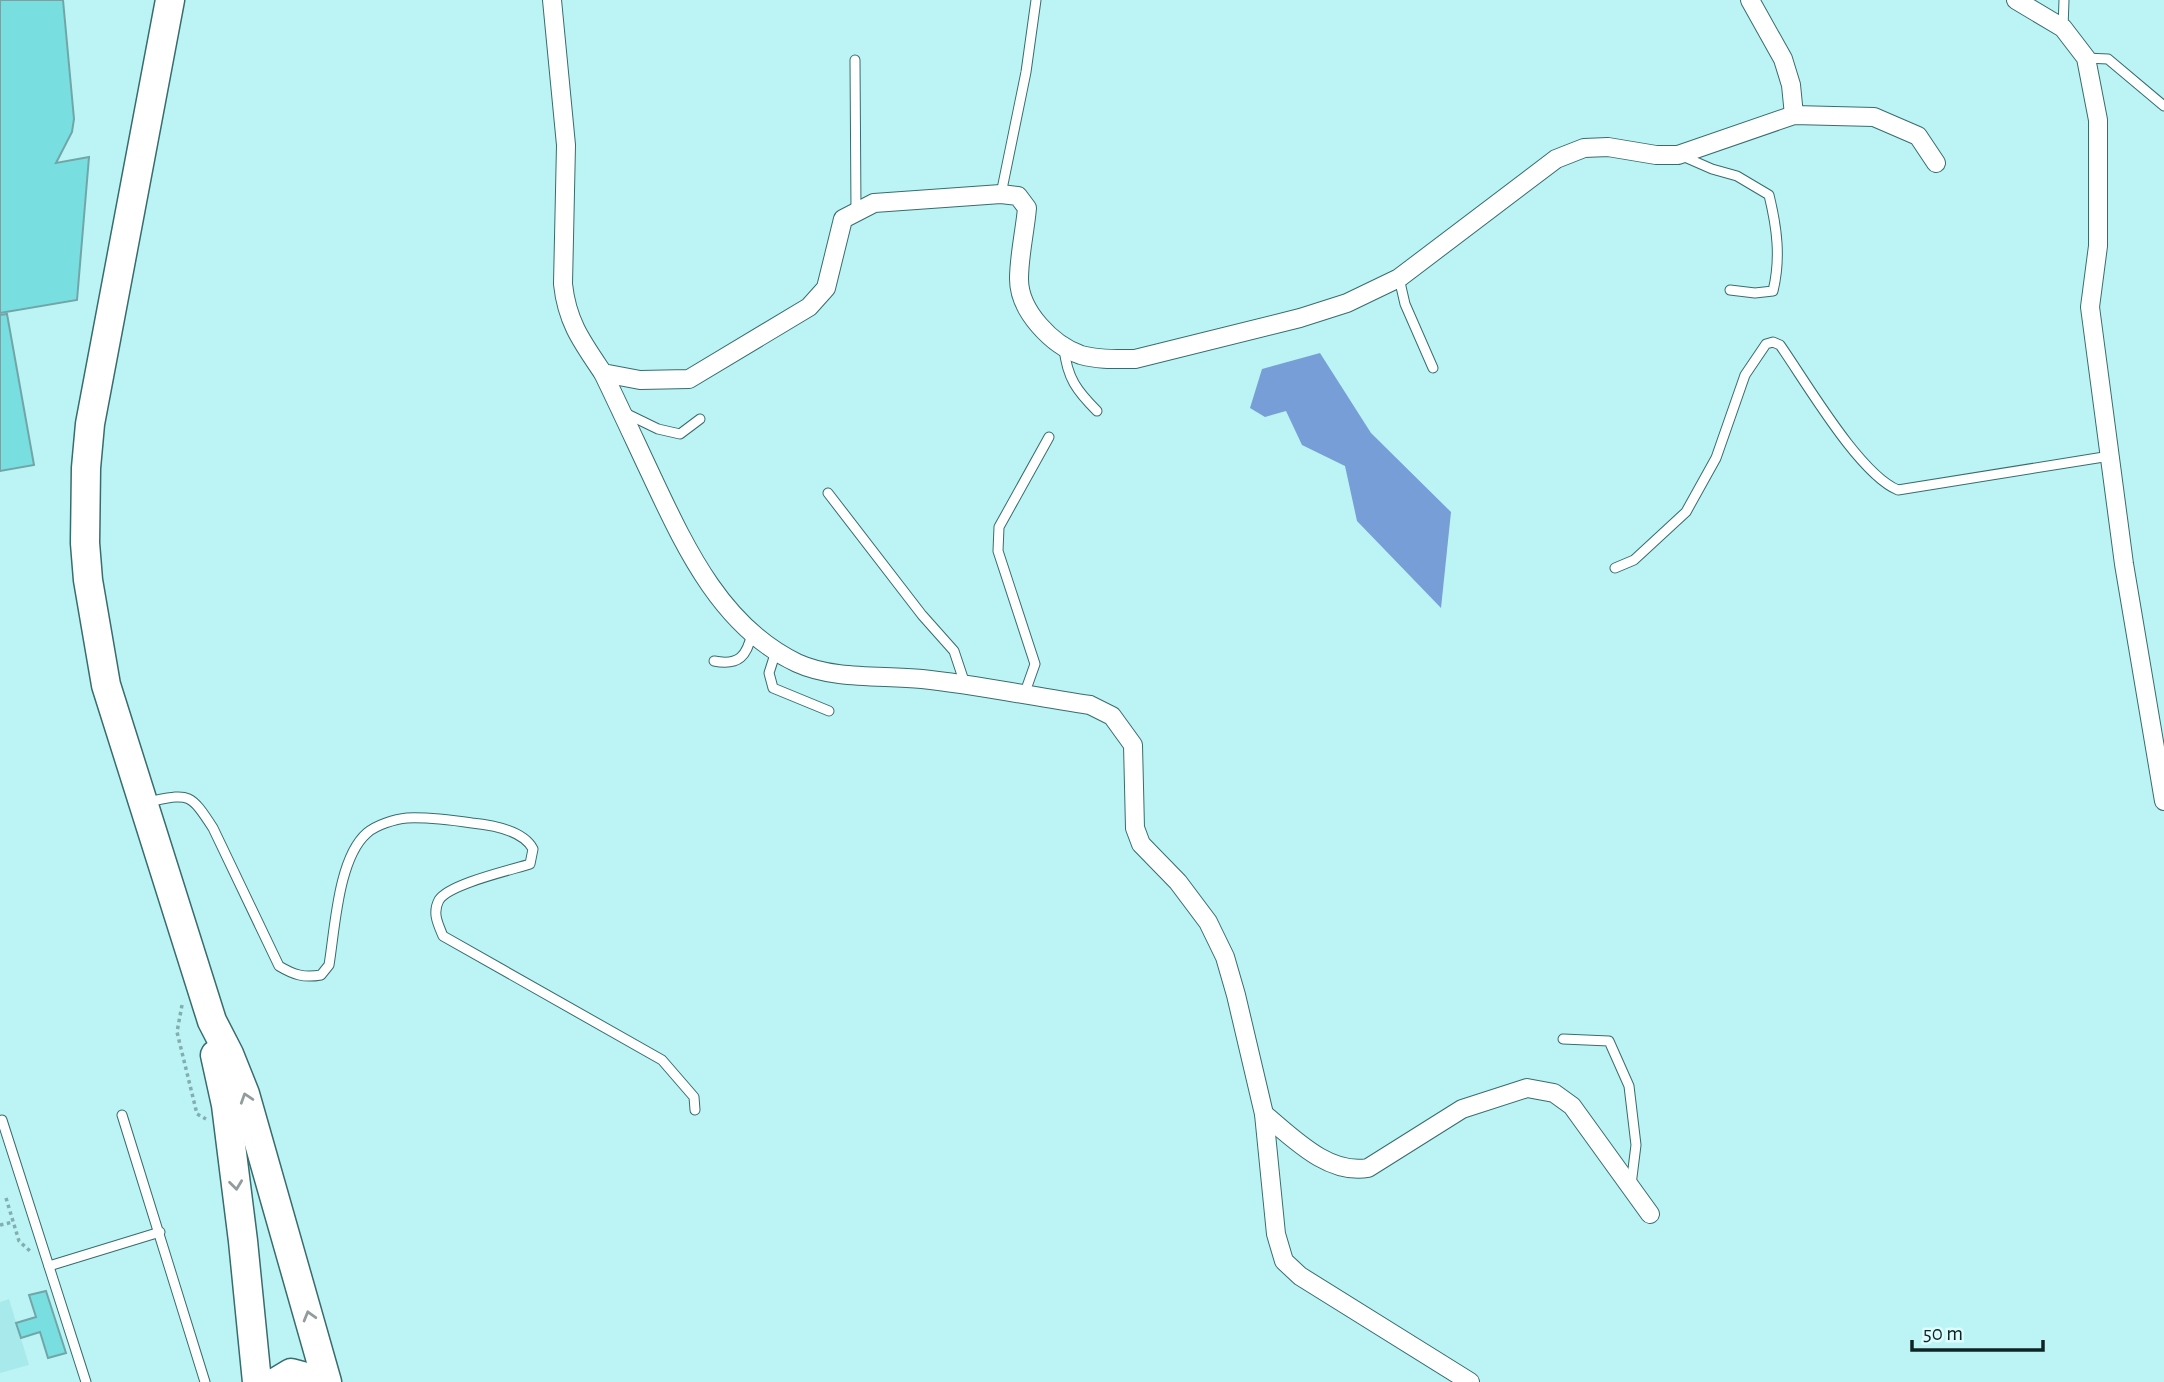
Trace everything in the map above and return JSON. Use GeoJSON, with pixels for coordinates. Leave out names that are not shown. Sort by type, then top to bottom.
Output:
{"type":"FeatureCollection","features":[{"type":"Feature","properties":{"kind":"main road"},"geometry":{"type":"LineString","coordinates":[[170,0],[90,424],[85,495],[88,580],[106,685],[212,1021],[245,1094],[327,1382]]}},
{"type":"Feature","properties":{"kind":"main road"},"geometry":{"type":"LineString","coordinates":[[212,1021],[215,1057],[226,1105],[243,1241],[257,1382]]}},
{"type":"Feature","properties":{"kind":"main road"},"geometry":{"type":"LineString","coordinates":[[276,1382],[291,1373],[313,1382]]}},
{"type":"Feature","properties":{"kind":"street"},"geometry":{"type":"LineString","coordinates":[[552,0],[566,145],[563,284],[565,304],[575,331],[603,373],[687,552],[707,582],[752,633],[798,664],[823,672],[925,679],[1090,705],[1112,716],[1133,745],[1135,828],[1141,844],[1178,882],[1208,922],[1225,957],[1264,1114],[1276,1234],[1284,1261],[1300,1276],[1470,1382]]}},
{"type":"Feature","properties":{"kind":"street"},"geometry":{"type":"LineString","coordinates":[[1750,0],[1783,59],[1791,85],[1794,116]]}},
{"type":"Feature","properties":{"kind":"street"},"geometry":{"type":"LineString","coordinates":[[2016,0],[2063,28],[2085,58],[2098,120],[2098,246],[2090,307],[2124,564],[2164,801]]}},
{"type":"Feature","properties":{"kind":"street"},"geometry":{"type":"LineString","coordinates":[[603,373],[640,380],[688,379],[809,307],[826,288],[843,219],[874,203],[1002,194],[1018,196],[1027,208],[1019,279],[1022,297],[1034,319],[1064,347],[1082,355],[1135,359],[1300,318],[1347,303],[1399,278],[1556,159],[1584,148],[1608,147],[1656,155],[1678,155],[1794,116],[1874,117],[1918,136],[1937,163]]}},
{"type":"Feature","properties":{"kind":"street"},"geometry":{"type":"LineString","coordinates":[[1264,1114],[1320,1158],[1354,1170],[1368,1168],[1462,1110],[1527,1088],[1554,1093],[1572,1106],[1650,1214]]}},
{"type":"Feature","properties":{"kind":"lane"},"geometry":{"type":"LineString","coordinates":[[1002,194],[1026,72],[1036,0]]}},
{"type":"Feature","properties":{"kind":"lane"},"geometry":{"type":"LineString","coordinates":[[2063,28],[2064,0]]}},
{"type":"Feature","properties":{"kind":"lane"},"geometry":{"type":"LineString","coordinates":[[2085,58],[2108,59],[2164,106]]}},
{"type":"Feature","properties":{"kind":"lane"},"geometry":{"type":"LineString","coordinates":[[855,60],[856,211]]}},
{"type":"Feature","properties":{"kind":"lane"},"geometry":{"type":"LineString","coordinates":[[1678,155],[1737,176],[1769,195],[1779,268],[1773,291],[1755,293],[1730,290]]}},
{"type":"Feature","properties":{"kind":"lane"},"geometry":{"type":"LineString","coordinates":[[1399,278],[1405,304],[1433,368]]}},
{"type":"Feature","properties":{"kind":"lane"},"geometry":{"type":"LineString","coordinates":[[1615,568],[1634,560],[1686,512],[1716,458],[1745,375],[1766,344],[1773,342],[1780,345],[1850,447],[1877,477],[1898,490],[2110,456]]}},
{"type":"Feature","properties":{"kind":"lane"},"geometry":{"type":"LineString","coordinates":[[1064,347],[1066,369],[1080,393],[1097,411]]}},
{"type":"Feature","properties":{"kind":"lane"},"geometry":{"type":"LineString","coordinates":[[621,411],[658,429],[680,434],[700,419]]}},
{"type":"Feature","properties":{"kind":"lane"},"geometry":{"type":"LineString","coordinates":[[1024,695],[1035,664],[998,551],[999,527],[1049,437]]}},
{"type":"Feature","properties":{"kind":"lane"},"geometry":{"type":"LineString","coordinates":[[828,493],[922,615],[954,651],[966,686]]}},
{"type":"Feature","properties":{"kind":"lane"},"geometry":{"type":"LineString","coordinates":[[714,661],[726,663],[737,660],[748,649],[752,633]]}},
{"type":"Feature","properties":{"kind":"lane"},"geometry":{"type":"LineString","coordinates":[[776,651],[769,673],[773,688],[829,710]]}},
{"type":"Feature","properties":{"kind":"lane"},"geometry":{"type":"LineString","coordinates":[[143,802],[182,796],[192,799],[213,828],[279,966],[292,974],[308,977],[321,975],[329,965],[346,873],[354,849],[368,832],[405,818],[444,820],[507,830],[529,841],[533,849],[530,864],[454,888],[439,899],[435,918],[443,936],[662,1060],[694,1097],[695,1110]]}},
{"type":"Feature","properties":{"kind":"lane"},"geometry":{"type":"LineString","coordinates":[[1563,1039],[1609,1041],[1629,1086],[1636,1145],[1630,1187]]}},
{"type":"Feature","properties":{"kind":"lane"},"geometry":{"type":"LineString","coordinates":[[122,1115],[205,1382]]}},
{"type":"Feature","properties":{"kind":"lane"},"geometry":{"type":"LineString","coordinates":[[2,1120],[86,1382]]}},
{"type":"Feature","properties":{"kind":"lane"},"geometry":{"type":"LineString","coordinates":[[49,1266],[160,1232]]}},
{"type":"Feature","properties":{"kind":"path"},"geometry":{"type":"LineString","coordinates":[[184,995],[177,1032],[197,1114],[229,1130]]}},
{"type":"Feature","properties":{"kind":"path"},"geometry":{"type":"LineString","coordinates":[[5,1198],[21,1245],[31,1253]]}},
{"type":"Feature","properties":{"kind":"path"},"geometry":{"type":"LineString","coordinates":[[0,1225],[13,1222]]}},
{"type":"Feature","properties":{"kind":"shaded area"},"geometry":{"type":"Polygon","coordinates":[[[1320,353],[1371,433],[1451,512],[1441,608],[1357,521],[1345,466],[1302,445],[1286,411],[1265,417],[1250,408],[1262,369],[1320,353]]]}},
{"type":"Feature","properties":{"kind":"shaded area"},"geometry":{"type":"Polygon","coordinates":[[[9,1299],[29,1365],[0,1373],[0,1302],[9,1299]]]}},
{"type":"Feature","properties":{"kind":"building"},"geometry":{"type":"Polygon","coordinates":[[[0,0],[63,0],[74,119],[72,132],[56,163],[89,157],[77,300],[0,313],[0,0]]]}},
{"type":"Feature","properties":{"kind":"building"},"geometry":{"type":"Polygon","coordinates":[[[7,314],[34,465],[0,471],[0,315],[7,314]]]}},
{"type":"Feature","properties":{"kind":"building"},"geometry":{"type":"Polygon","coordinates":[[[46,1291],[66,1353],[48,1358],[40,1332],[21,1338],[16,1323],[36,1317],[29,1295],[46,1291]]]}}]}
